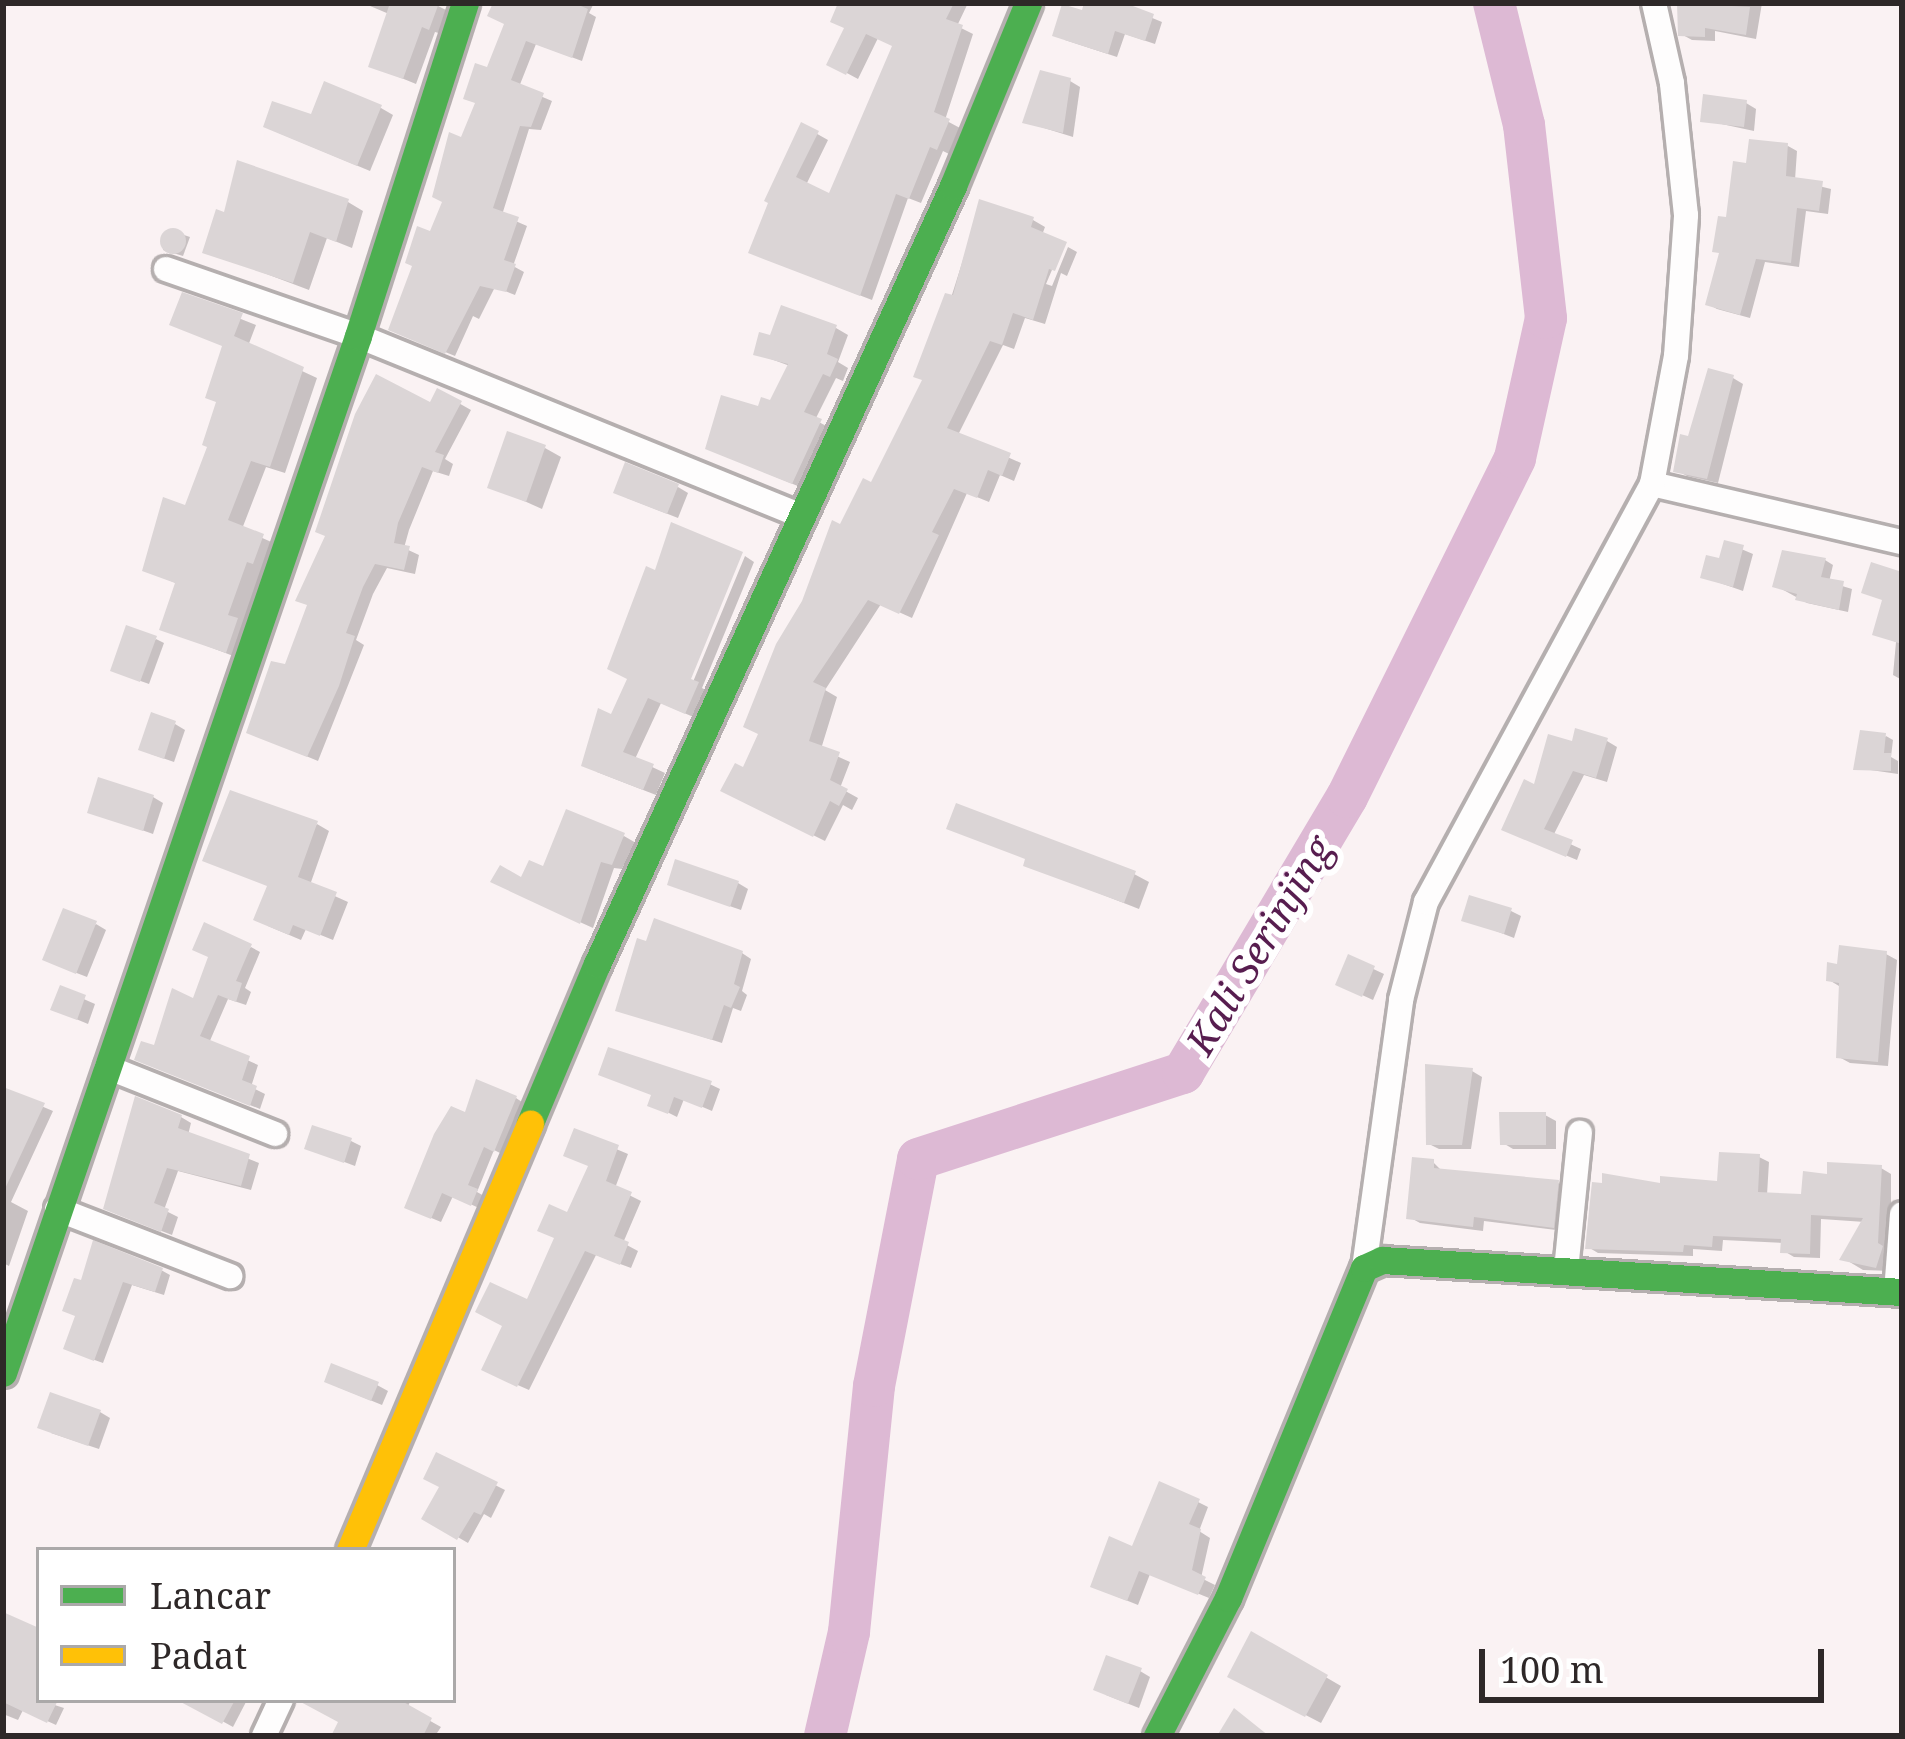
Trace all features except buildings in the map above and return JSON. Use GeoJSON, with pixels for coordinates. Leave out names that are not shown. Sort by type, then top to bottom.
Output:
{"type":"FeatureCollection","features":[{"type":"Feature","properties":{"kind":"street"},"geometry":{"type":"LineString","coordinates":[[3,1373],[358,336],[465,3]]}},
{"type":"Feature","properties":{"kind":"street"},"geometry":{"type":"LineString","coordinates":[[351,1547],[597,964],[953,186],[1028,3]]}},
{"type":"Feature","properties":{"kind":"street"},"geometry":{"type":"LineString","coordinates":[[1157,1736],[1228,1598],[1364,1268],[1401,1000],[1426,902],[1652,484],[1676,356],[1686,247],[1672,83],[1654,3]]}},
{"type":"Feature","properties":{"kind":"street"},"geometry":{"type":"LineString","coordinates":[[166,269],[358,336],[804,517]]}},
{"type":"Feature","properties":{"kind":"street"},"geometry":{"type":"LineString","coordinates":[[1652,484],[1902,542]]}},
{"type":"Feature","properties":{"kind":"street"},"geometry":{"type":"LineString","coordinates":[[107,1067],[275,1134]]}},
{"type":"Feature","properties":{"kind":"street"},"geometry":{"type":"LineString","coordinates":[[1566,1270],[1580,1133]]}},
{"type":"Feature","properties":{"kind":"street"},"geometry":{"type":"LineString","coordinates":[[57,1209],[230,1276]]}},
{"type":"Feature","properties":{"kind":"street"},"geometry":{"type":"LineString","coordinates":[[1364,1268],[1382,1260],[1899,1292],[1902,1214]]}},
{"type":"Feature","properties":{"kind":"street"},"geometry":{"type":"LineString","coordinates":[[264,1736],[279,1703]]}},
{"type":"Feature","properties":{"kind":"waterway","name":"Kali Serinjing"},"geometry":{"type":"LineString","coordinates":[[825,1736],[849,1632],[874,1386],[918,1159],[1183,1073],[1347,797],[1515,458],[1546,318],[1524,125],[1494,3]]}},
{"type":"Feature","properties":{"kind":"traffic: fast"},"geometry":{"type":"LineString","coordinates":[[3,1373],[358,336],[465,3]]}},
{"type":"Feature","properties":{"kind":"traffic: fast"},"geometry":{"type":"LineString","coordinates":[[530,1123],[597,964],[953,186],[1028,3]]}},
{"type":"Feature","properties":{"kind":"traffic: fast"},"geometry":{"type":"LineString","coordinates":[[1157,1736],[1228,1598],[1364,1268],[1382,1260],[1902,1292]]}},
{"type":"Feature","properties":{"kind":"traffic: slow"},"geometry":{"type":"LineString","coordinates":[[351,1547],[530,1123]]}}]}
